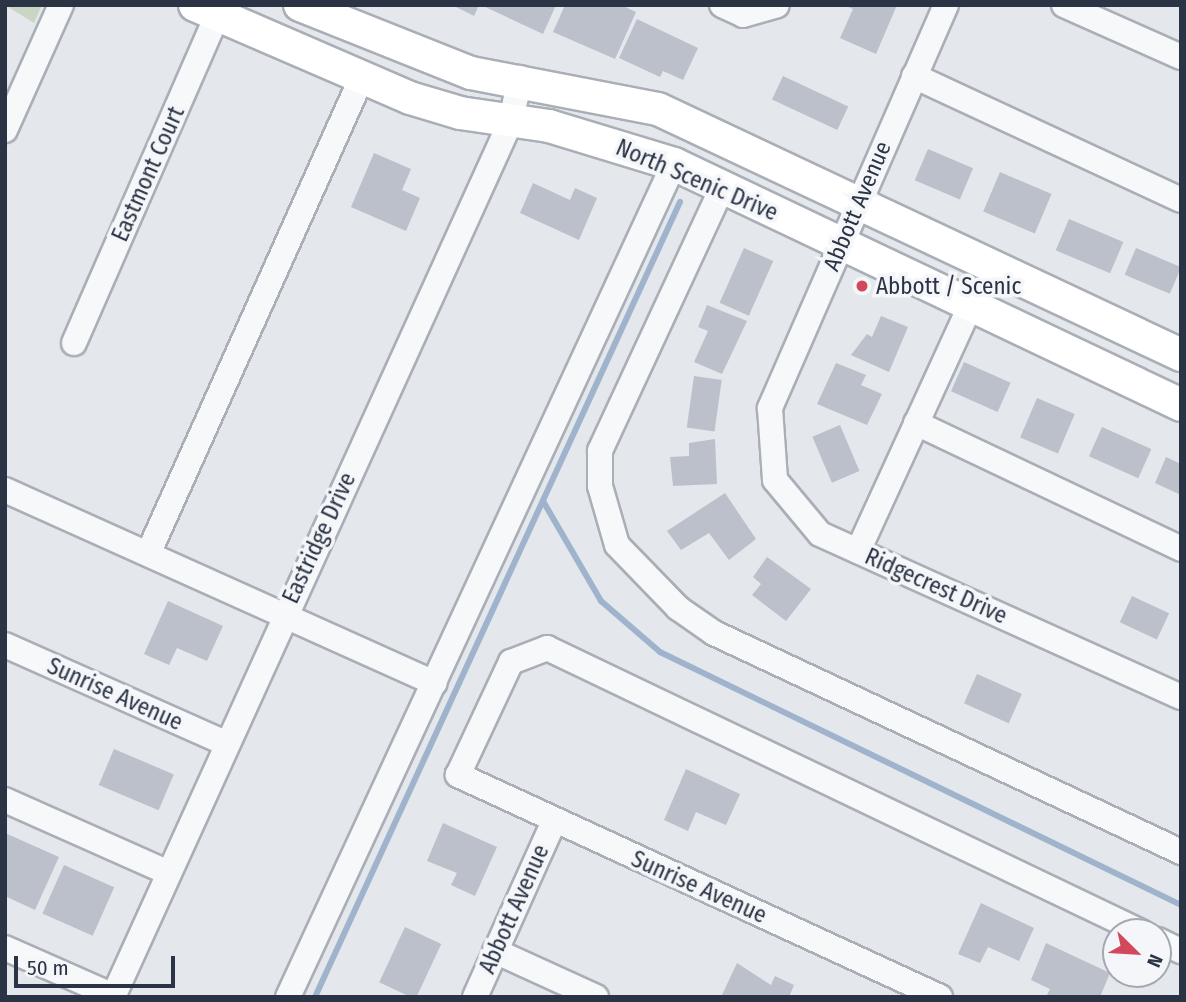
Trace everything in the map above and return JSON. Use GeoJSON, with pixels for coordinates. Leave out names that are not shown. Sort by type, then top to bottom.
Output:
{"type":"FeatureCollection","features":[{"type":"Feature","properties":{"kind":"main road","name":"North Scenic Drive"},"geometry":{"type":"LineString","coordinates":[[300,5],[471,73],[520,78],[658,109],[1181,355]]}},
{"type":"Feature","properties":{"kind":"main road","name":"North Scenic Drive"},"geometry":{"type":"LineString","coordinates":[[211,9],[362,77],[460,113],[619,144],[674,164],[1181,405]]}},
{"type":"Feature","properties":{"kind":"street"},"geometry":{"type":"LineString","coordinates":[[5,130],[61,5]]}},
{"type":"Feature","properties":{"kind":"street"},"geometry":{"type":"LineString","coordinates":[[722,5],[743,15],[777,5]]}},
{"type":"Feature","properties":{"kind":"street","name":"Abbott Avenue"},"geometry":{"type":"LineString","coordinates":[[771,408],[856,204],[946,5]]}},
{"type":"Feature","properties":{"kind":"street"},"geometry":{"type":"LineString","coordinates":[[1064,5],[1181,57]]}},
{"type":"Feature","properties":{"kind":"street","name":"Eastmont Court"},"geometry":{"type":"LineString","coordinates":[[74,343],[211,9]]}},
{"type":"Feature","properties":{"kind":"street"},"geometry":{"type":"LineString","coordinates":[[914,76],[1181,200]]}},
{"type":"Feature","properties":{"kind":"street"},"geometry":{"type":"LineString","coordinates":[[148,554],[362,77]]}},
{"type":"Feature","properties":{"kind":"street","name":"Eastridge Drive"},"geometry":{"type":"LineString","coordinates":[[114,997],[225,743],[511,121],[520,78]]}},
{"type":"Feature","properties":{"kind":"street"},"geometry":{"type":"LineString","coordinates":[[288,997],[674,164]]}},
{"type":"Feature","properties":{"kind":"street"},"geometry":{"type":"LineString","coordinates":[[722,188],[600,451],[600,486],[617,545],[678,608],[714,633],[1181,852]]}},
{"type":"Feature","properties":{"kind":"street"},"geometry":{"type":"LineString","coordinates":[[858,551],[970,306]]}},
{"type":"Feature","properties":{"kind":"street","name":"Ridgecrest Drive"},"geometry":{"type":"LineString","coordinates":[[771,408],[775,480],[820,534],[1181,697]]}},
{"type":"Feature","properties":{"kind":"street"},"geometry":{"type":"LineString","coordinates":[[916,423],[1181,548]]}},
{"type":"Feature","properties":{"kind":"street"},"geometry":{"type":"LineString","coordinates":[[5,490],[435,683]]}},
{"type":"Feature","properties":{"kind":"street","name":"Sunrise Avenue"},"geometry":{"type":"LineString","coordinates":[[5,645],[225,743]]}},
{"type":"Feature","properties":{"kind":"street","name":"Sunrise Avenue"},"geometry":{"type":"LineString","coordinates":[[940,997],[458,775],[511,662],[547,648],[1112,918]]}},
{"type":"Feature","properties":{"kind":"street"},"geometry":{"type":"LineString","coordinates":[[5,800],[167,872]]}},
{"type":"Feature","properties":{"kind":"street","name":"Abbott Avenue"},"geometry":{"type":"LineString","coordinates":[[475,997],[554,821]]}},
{"type":"Feature","properties":{"kind":"street"},"geometry":{"type":"LineString","coordinates":[[5,948],[114,997]]}},
{"type":"Feature","properties":{"kind":"street"},"geometry":{"type":"LineString","coordinates":[[495,951],[596,997]]}},
{"type":"Feature","properties":{"kind":"green space"},"geometry":{"type":"Polygon","coordinates":[[[5,5],[42,5],[34,23],[5,5]]]}},
{"type":"Feature","properties":{"kind":"building"},"geometry":{"type":"Polygon","coordinates":[[[452,5],[479,5],[474,16],[452,5]]]}},
{"type":"Feature","properties":{"kind":"building"},"geometry":{"type":"Polygon","coordinates":[[[481,5],[556,5],[543,34],[481,5]]]}},
{"type":"Feature","properties":{"kind":"building"},"geometry":{"type":"Polygon","coordinates":[[[565,5],[621,5],[636,12],[615,59],[553,32],[565,5]]]}},
{"type":"Feature","properties":{"kind":"building"},"geometry":{"type":"Polygon","coordinates":[[[844,5],[897,5],[876,54],[840,38],[853,9],[844,5]]]}},
{"type":"Feature","properties":{"kind":"building"},"geometry":{"type":"Polygon","coordinates":[[[637,19],[698,48],[683,80],[663,71],[660,77],[619,58],[637,19]]]}},
{"type":"Feature","properties":{"kind":"building"},"geometry":{"type":"Polygon","coordinates":[[[783,76],[848,106],[837,130],[772,100],[783,76]]]}},
{"type":"Feature","properties":{"kind":"building"},"geometry":{"type":"Polygon","coordinates":[[[928,149],[973,168],[960,199],[915,180],[928,149]]]}},
{"type":"Feature","properties":{"kind":"building"},"geometry":{"type":"Polygon","coordinates":[[[374,153],[411,169],[402,190],[420,198],[406,231],[351,207],[374,153]]]}},
{"type":"Feature","properties":{"kind":"building"},"geometry":{"type":"Polygon","coordinates":[[[1000,172],[1052,194],[1035,233],[983,212],[1000,172]]]}},
{"type":"Feature","properties":{"kind":"building"},"geometry":{"type":"Polygon","coordinates":[[[533,183],[570,200],[575,188],[597,198],[579,240],[520,213],[533,183]]]}},
{"type":"Feature","properties":{"kind":"building"},"geometry":{"type":"Polygon","coordinates":[[[1069,219],[1123,242],[1110,273],[1056,250],[1069,219]]]}},
{"type":"Feature","properties":{"kind":"building"},"geometry":{"type":"Polygon","coordinates":[[[744,248],[773,261],[749,316],[720,303],[744,248]]]}},
{"type":"Feature","properties":{"kind":"building"},"geometry":{"type":"Polygon","coordinates":[[[1136,248],[1181,267],[1170,294],[1125,275],[1136,248]]]}},
{"type":"Feature","properties":{"kind":"building"},"geometry":{"type":"Polygon","coordinates":[[[707,305],[747,321],[722,374],[694,362],[708,331],[698,327],[707,305]]]}},
{"type":"Feature","properties":{"kind":"building"},"geometry":{"type":"Polygon","coordinates":[[[881,316],[908,327],[889,372],[851,355],[867,334],[872,337],[881,316]]]}},
{"type":"Feature","properties":{"kind":"building"},"geometry":{"type":"Polygon","coordinates":[[[964,362],[1011,383],[998,412],[951,391],[964,362]]]}},
{"type":"Feature","properties":{"kind":"building"},"geometry":{"type":"Polygon","coordinates":[[[836,363],[866,375],[861,385],[882,394],[867,425],[817,404],[836,363]]]}},
{"type":"Feature","properties":{"kind":"building"},"geometry":{"type":"Polygon","coordinates":[[[694,376],[722,380],[714,431],[687,427],[694,376]]]}},
{"type":"Feature","properties":{"kind":"building"},"geometry":{"type":"Polygon","coordinates":[[[1037,398],[1075,414],[1058,454],[1020,438],[1037,398]]]}},
{"type":"Feature","properties":{"kind":"building"},"geometry":{"type":"Polygon","coordinates":[[[840,425],[860,471],[832,483],[812,437],[840,425]]]}},
{"type":"Feature","properties":{"kind":"building"},"geometry":{"type":"Polygon","coordinates":[[[1102,427],[1151,449],[1138,478],[1089,456],[1102,427]]]}},
{"type":"Feature","properties":{"kind":"building"},"geometry":{"type":"Polygon","coordinates":[[[715,439],[717,484],[673,486],[670,457],[689,456],[689,443],[715,439]]]}},
{"type":"Feature","properties":{"kind":"building"},"geometry":{"type":"Polygon","coordinates":[[[1166,457],[1181,464],[1181,495],[1155,483],[1166,457]]]}},
{"type":"Feature","properties":{"kind":"building"},"geometry":{"type":"Polygon","coordinates":[[[725,493],[756,539],[729,560],[709,533],[681,550],[667,531],[725,493]]]}},
{"type":"Feature","properties":{"kind":"building"},"geometry":{"type":"Polygon","coordinates":[[[767,557],[811,589],[786,621],[752,595],[761,584],[753,577],[767,557]]]}},
{"type":"Feature","properties":{"kind":"building"},"geometry":{"type":"Polygon","coordinates":[[[1132,596],[1169,613],[1157,640],[1120,622],[1132,596]]]}},
{"type":"Feature","properties":{"kind":"building"},"geometry":{"type":"Polygon","coordinates":[[[168,601],[223,626],[207,661],[177,648],[169,665],[144,654],[168,601]]]}},
{"type":"Feature","properties":{"kind":"building"},"geometry":{"type":"Polygon","coordinates":[[[977,674],[1022,694],[1009,723],[964,703],[977,674]]]}},
{"type":"Feature","properties":{"kind":"building"},"geometry":{"type":"Polygon","coordinates":[[[114,749],[174,774],[159,810],[99,785],[114,749]]]}},
{"type":"Feature","properties":{"kind":"building"},"geometry":{"type":"Polygon","coordinates":[[[686,769],[740,794],[726,825],[696,812],[688,831],[664,820],[686,769]]]}},
{"type":"Feature","properties":{"kind":"building"},"geometry":{"type":"Polygon","coordinates":[[[443,823],[497,847],[475,896],[451,885],[457,873],[427,861],[443,823]]]}},
{"type":"Feature","properties":{"kind":"building"},"geometry":{"type":"Polygon","coordinates":[[[5,833],[59,857],[35,910],[5,896],[5,833]]]}},
{"type":"Feature","properties":{"kind":"building"},"geometry":{"type":"Polygon","coordinates":[[[64,865],[114,887],[93,936],[42,913],[64,865]]]}},
{"type":"Feature","properties":{"kind":"building"},"geometry":{"type":"Polygon","coordinates":[[[981,903],[1034,928],[1019,961],[988,947],[980,963],[958,954],[981,903]]]}},
{"type":"Feature","properties":{"kind":"building"},"geometry":{"type":"Polygon","coordinates":[[[405,927],[441,944],[416,997],[379,982],[405,927]]]}},
{"type":"Feature","properties":{"kind":"building"},"geometry":{"type":"Polygon","coordinates":[[[1046,943],[1102,969],[1104,988],[1100,997],[1046,997],[1050,989],[1031,980],[1046,943]]]}},
{"type":"Feature","properties":{"kind":"building"},"geometry":{"type":"Polygon","coordinates":[[[737,963],[771,985],[775,976],[794,985],[789,997],[721,997],[737,963]]]}},
{"type":"Feature","properties":{"kind":"waterway"},"geometry":{"type":"LineString","coordinates":[[315,997],[680,202]]}},
{"type":"Feature","properties":{"kind":"waterway"},"geometry":{"type":"LineString","coordinates":[[543,501],[601,601],[660,652],[1181,905]]}},
{"type":"Feature","properties":{"kind":"place","name":"Abbott / Scenic"},"geometry":{"type":"Point","coordinates":[862,286]}}]}
